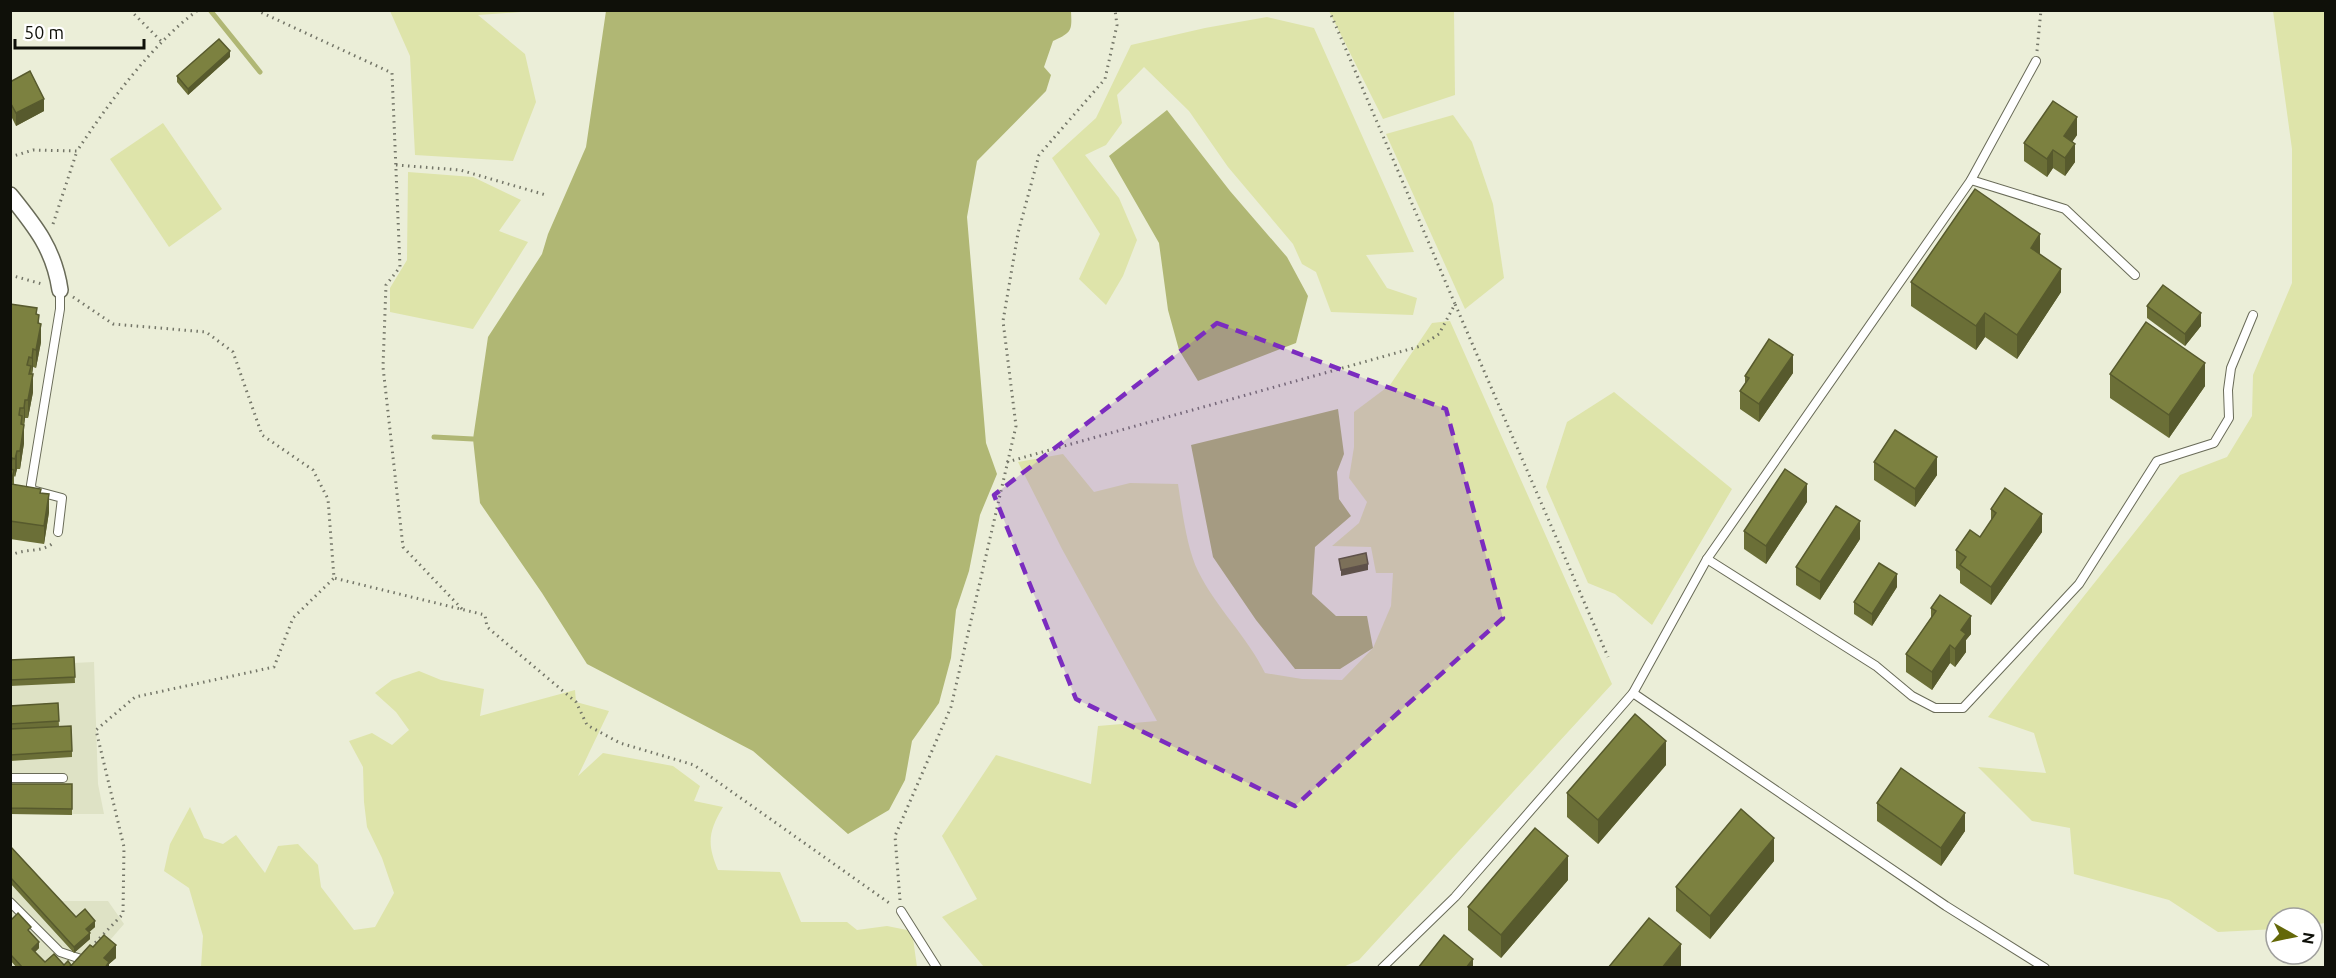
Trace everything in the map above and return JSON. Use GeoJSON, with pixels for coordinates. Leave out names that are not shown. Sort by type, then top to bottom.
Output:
{"type":"FeatureCollection","features":[{"type":"Feature","properties":{"kind":"street"},"geometry":{"type":"LineString","coordinates":[[10,195],[46,243],[57,272],[60,290]]}},
{"type":"Feature","properties":{"kind":"lane"},"geometry":{"type":"LineString","coordinates":[[1382,968],[1455,897],[1633,693],[1707,559],[1971,180],[2036,61]]}},
{"type":"Feature","properties":{"kind":"lane"},"geometry":{"type":"LineString","coordinates":[[1971,180],[2065,209],[2134,275]]}},
{"type":"Feature","properties":{"kind":"lane"},"geometry":{"type":"LineString","coordinates":[[58,532],[62,498],[37,493],[32,490],[31,485],[60,309],[60,290]]}},
{"type":"Feature","properties":{"kind":"lane"},"geometry":{"type":"LineString","coordinates":[[1707,559],[1876,666],[1912,696],[1935,708],[1963,708],[2079,585],[2157,461],[2214,443],[2229,418],[2228,390],[2231,368],[2253,315]]}},
{"type":"Feature","properties":{"kind":"lane"},"geometry":{"type":"LineString","coordinates":[[1633,693],[1946,906],[2045,968]]}},
{"type":"Feature","properties":{"kind":"lane"},"geometry":{"type":"LineString","coordinates":[[10,778],[63,778]]}},
{"type":"Feature","properties":{"kind":"lane"},"geometry":{"type":"LineString","coordinates":[[10,902],[60,952],[81,959]]}},
{"type":"Feature","properties":{"kind":"lane"},"geometry":{"type":"LineString","coordinates":[[901,911],[937,968]]}},
{"type":"Feature","properties":{"kind":"path"},"geometry":{"type":"LineString","coordinates":[[130,10],[163,43]]}},
{"type":"Feature","properties":{"kind":"path"},"geometry":{"type":"LineString","coordinates":[[256,10],[392,73],[399,267],[386,285],[383,367],[403,547],[462,610]]}},
{"type":"Feature","properties":{"kind":"path"},"geometry":{"type":"LineString","coordinates":[[901,911],[895,836],[951,707],[1016,426],[1003,321],[1018,233],[1039,155],[1105,79],[1117,25],[1115,10]]}},
{"type":"Feature","properties":{"kind":"path"},"geometry":{"type":"LineString","coordinates":[[1329,10],[1608,657]]}},
{"type":"Feature","properties":{"kind":"path"},"geometry":{"type":"LineString","coordinates":[[2036,61],[2041,10]]}},
{"type":"Feature","properties":{"kind":"path"},"geometry":{"type":"LineString","coordinates":[[46,243],[76,151],[107,106],[163,43],[196,12]]}},
{"type":"Feature","properties":{"kind":"path"},"geometry":{"type":"LineString","coordinates":[[10,157],[33,150],[76,151]]}},
{"type":"Feature","properties":{"kind":"path"},"geometry":{"type":"LineString","coordinates":[[396,165],[460,170],[546,195]]}},
{"type":"Feature","properties":{"kind":"path"},"geometry":{"type":"LineString","coordinates":[[10,275],[60,290],[113,324],[206,332],[233,352],[262,435],[313,470],[328,500],[334,578]]}},
{"type":"Feature","properties":{"kind":"path"},"geometry":{"type":"LineString","coordinates":[[1007,462],[1421,346],[1439,334],[1455,303]]}},
{"type":"Feature","properties":{"kind":"path"},"geometry":{"type":"LineString","coordinates":[[10,556],[18,551],[46,549],[54,544],[58,532]]}},
{"type":"Feature","properties":{"kind":"path"},"geometry":{"type":"LineString","coordinates":[[334,578],[485,615],[487,627],[576,702],[587,725],[620,743],[694,765],[901,911]]}},
{"type":"Feature","properties":{"kind":"path"},"geometry":{"type":"LineString","coordinates":[[81,959],[123,914],[124,847],[96,730],[135,697],[274,667],[293,618],[334,578]]}},
{"type":"Feature","properties":{"kind":"highlighted area"},"geometry":{"type":"Polygon","coordinates":[[[1217,323],[1446,409],[1503,618],[1295,806],[1076,699],[994,495],[1217,323]]]}},
{"type":"Feature","properties":{"kind":"shaded area"},"geometry":{"type":"Polygon","coordinates":[[[390,11],[535,11],[478,15],[525,54],[536,102],[513,161],[415,155],[410,56],[390,11]]]}},
{"type":"Feature","properties":{"kind":"shaded area"},"geometry":{"type":"Polygon","coordinates":[[[606,11],[1071,11],[1070,30],[1053,41],[1044,67],[1051,75],[1046,91],[977,161],[967,217],[986,443],[997,474],[980,515],[969,571],[956,610],[951,658],[939,703],[912,741],[905,780],[889,810],[848,834],[753,751],[587,664],[542,593],[480,503],[473,439],[488,337],[542,254],[548,234],[586,147],[606,11]]]}},
{"type":"Feature","properties":{"kind":"shaded area"},"geometry":{"type":"Polygon","coordinates":[[[1329,11],[1454,11],[1455,95],[1383,119],[1329,11]]]}},
{"type":"Feature","properties":{"kind":"shaded area"},"geometry":{"type":"Polygon","coordinates":[[[2273,11],[2325,11],[2325,923],[2324,906],[2264,906],[2264,930],[2218,932],[2169,900],[2074,874],[2070,828],[2032,821],[1978,767],[2046,773],[2034,733],[1988,717],[2180,475],[2227,457],[2252,416],[2253,375],[2292,283],[2292,149],[2273,11]]]}},
{"type":"Feature","properties":{"kind":"shaded area"},"geometry":{"type":"Polygon","coordinates":[[[1267,17],[1314,28],[1414,252],[1366,255],[1387,288],[1417,298],[1413,315],[1331,312],[1316,272],[1302,264],[1293,244],[1228,167],[1189,111],[1144,67],[1117,95],[1122,123],[1106,145],[1085,155],[1119,198],[1137,240],[1123,276],[1106,305],[1079,279],[1100,234],[1052,158],[1096,118],[1131,45],[1267,17]]]}},
{"type":"Feature","properties":{"kind":"shaded area"},"geometry":{"type":"Polygon","coordinates":[[[1167,110],[1230,191],[1287,257],[1308,296],[1296,343],[1198,381],[1179,350],[1168,310],[1159,243],[1109,156],[1167,110]]]}},
{"type":"Feature","properties":{"kind":"shaded area"},"geometry":{"type":"Polygon","coordinates":[[[1453,115],[1472,142],[1493,204],[1504,278],[1465,309],[1386,134],[1453,115]]]}},
{"type":"Feature","properties":{"kind":"shaded area"},"geometry":{"type":"Polygon","coordinates":[[[163,123],[222,209],[169,247],[110,159],[163,123]]]}},
{"type":"Feature","properties":{"kind":"shaded area"},"geometry":{"type":"Polygon","coordinates":[[[408,172],[473,177],[521,200],[499,231],[528,242],[473,329],[390,312],[390,288],[407,260],[408,172]]]}},
{"type":"Feature","properties":{"kind":"shaded area"},"geometry":{"type":"Polygon","coordinates":[[[1450,321],[1612,684],[1359,960],[1343,967],[984,967],[942,917],[977,899],[942,836],[996,755],[1091,784],[1098,726],[1157,721],[1062,549],[1018,462],[1063,454],[1094,492],[1130,483],[1178,484],[1188,541],[1198,571],[1265,673],[1302,679],[1342,680],[1373,648],[1391,606],[1393,573],[1376,573],[1371,547],[1332,546],[1359,523],[1367,502],[1349,478],[1354,447],[1354,412],[1390,385],[1432,323],[1450,321]]]}},
{"type":"Feature","properties":{"kind":"shaded area"},"geometry":{"type":"Polygon","coordinates":[[[1614,392],[1732,489],[1652,625],[1615,594],[1588,583],[1546,487],[1567,422],[1614,392]]]}},
{"type":"Feature","properties":{"kind":"shaded area"},"geometry":{"type":"Polygon","coordinates":[[[1338,409],[1344,454],[1337,472],[1339,499],[1351,516],[1315,547],[1312,594],[1336,616],[1367,616],[1373,648],[1340,669],[1295,669],[1256,620],[1213,557],[1191,445],[1338,409]]]}},
{"type":"Feature","properties":{"kind":"shaded area"},"geometry":{"type":"Polygon","coordinates":[[[94,662],[98,784],[104,814],[11,814],[10,666],[94,662]]]}},
{"type":"Feature","properties":{"kind":"shaded area"},"geometry":{"type":"Polygon","coordinates":[[[419,671],[441,680],[484,689],[480,716],[575,690],[576,702],[609,711],[578,776],[603,753],[673,766],[700,786],[694,801],[723,807],[714,824],[711,838],[712,853],[718,870],[780,872],[801,922],[847,922],[857,930],[887,926],[912,931],[917,967],[201,967],[203,936],[189,888],[164,871],[170,844],[190,807],[204,838],[223,844],[236,835],[265,873],[278,846],[298,844],[318,865],[321,887],[354,930],[375,927],[394,893],[382,858],[367,827],[363,767],[349,741],[372,733],[392,745],[409,730],[396,712],[375,693],[392,680],[419,671]]]}},
{"type":"Feature","properties":{"kind":"shaded area"},"geometry":{"type":"Polygon","coordinates":[[[10,852],[56,901],[108,901],[124,924],[104,947],[116,958],[106,967],[11,967],[10,852]]]}},
{"type":"Feature","properties":{"kind":"building"},"geometry":{"type":"Polygon","coordinates":[[[219,39],[230,51],[188,89],[177,76],[219,39]]]}},
{"type":"Feature","properties":{"kind":"building"},"geometry":{"type":"Polygon","coordinates":[[[30,71],[44,99],[16,113],[10,102],[10,82],[30,71]]]}},
{"type":"Feature","properties":{"kind":"building"},"geometry":{"type":"Polygon","coordinates":[[[2053,101],[2077,117],[2064,136],[2075,144],[2065,158],[2053,150],[2047,159],[2024,143],[2053,101]]]}},
{"type":"Feature","properties":{"kind":"building"},"geometry":{"type":"Polygon","coordinates":[[[1975,189],[2040,234],[2031,248],[2061,269],[2017,335],[1985,313],[1976,326],[1911,282],[1975,189]]]}},
{"type":"Feature","properties":{"kind":"building"},"geometry":{"type":"Polygon","coordinates":[[[2163,285],[2201,313],[2185,334],[2147,306],[2163,285]]]}},
{"type":"Feature","properties":{"kind":"building"},"geometry":{"type":"Polygon","coordinates":[[[10,304],[37,308],[38,323],[41,324],[36,350],[33,349],[32,358],[29,357],[27,365],[31,366],[29,374],[33,374],[28,400],[25,400],[24,408],[20,408],[21,424],[24,425],[20,451],[17,451],[15,459],[12,458],[10,466],[10,304]]]}},
{"type":"Feature","properties":{"kind":"building"},"geometry":{"type":"Polygon","coordinates":[[[2146,322],[2205,363],[2169,415],[2110,374],[2146,322]]]}},
{"type":"Feature","properties":{"kind":"building"},"geometry":{"type":"Polygon","coordinates":[[[1769,339],[1793,355],[1759,404],[1740,391],[1749,378],[1745,376],[1769,339]]]}},
{"type":"Feature","properties":{"kind":"building"},"geometry":{"type":"Polygon","coordinates":[[[1895,430],[1937,457],[1915,489],[1874,462],[1895,430]]]}},
{"type":"Feature","properties":{"kind":"building"},"geometry":{"type":"Polygon","coordinates":[[[10,469],[14,470],[11,484],[41,489],[40,493],[49,494],[44,526],[10,521],[10,469]]]}},
{"type":"Feature","properties":{"kind":"building"},"geometry":{"type":"Polygon","coordinates":[[[1785,469],[1807,484],[1766,546],[1744,531],[1785,469]]]}},
{"type":"Feature","properties":{"kind":"building"},"geometry":{"type":"Polygon","coordinates":[[[2005,488],[2042,514],[1991,587],[1960,565],[1966,557],[1956,550],[1970,530],[1980,537],[1996,513],[1991,509],[2005,488]]]}},
{"type":"Feature","properties":{"kind":"building"},"geometry":{"type":"Polygon","coordinates":[[[1836,506],[1860,521],[1820,582],[1796,567],[1836,506]]]}},
{"type":"Feature","properties":{"kind":"building"},"geometry":{"type":"Polygon","coordinates":[[[1366,553],[1368,564],[1341,570],[1339,559],[1366,553]]]}},
{"type":"Feature","properties":{"kind":"building"},"geometry":{"type":"Polygon","coordinates":[[[1879,563],[1897,574],[1872,614],[1854,602],[1879,563]]]}},
{"type":"Feature","properties":{"kind":"building"},"geometry":{"type":"Polygon","coordinates":[[[1940,595],[1971,616],[1961,630],[1966,634],[1955,649],[1950,645],[1932,672],[1906,654],[1936,611],[1931,608],[1940,595]]]}},
{"type":"Feature","properties":{"kind":"building"},"geometry":{"type":"Polygon","coordinates":[[[74,657],[75,677],[10,680],[10,660],[74,657]]]}},
{"type":"Feature","properties":{"kind":"building"},"geometry":{"type":"Polygon","coordinates":[[[58,703],[59,721],[10,724],[10,706],[58,703]]]}},
{"type":"Feature","properties":{"kind":"building"},"geometry":{"type":"Polygon","coordinates":[[[1635,714],[1666,741],[1598,820],[1567,793],[1635,714]]]}},
{"type":"Feature","properties":{"kind":"building"},"geometry":{"type":"Polygon","coordinates":[[[71,726],[72,751],[10,755],[10,729],[71,726]]]}},
{"type":"Feature","properties":{"kind":"building"},"geometry":{"type":"Polygon","coordinates":[[[1901,768],[1965,813],[1941,848],[1877,803],[1901,768]]]}},
{"type":"Feature","properties":{"kind":"building"},"geometry":{"type":"Polygon","coordinates":[[[10,784],[72,784],[72,809],[10,808],[10,784]]]}},
{"type":"Feature","properties":{"kind":"building"},"geometry":{"type":"Polygon","coordinates":[[[1741,809],[1774,838],[1710,916],[1676,887],[1741,809]]]}},
{"type":"Feature","properties":{"kind":"building"},"geometry":{"type":"Polygon","coordinates":[[[1535,828],[1568,856],[1501,935],[1468,907],[1535,828]]]}},
{"type":"Feature","properties":{"kind":"building"},"geometry":{"type":"Polygon","coordinates":[[[10,846],[76,917],[85,909],[95,921],[86,929],[90,933],[74,947],[10,877],[10,846]]]}},
{"type":"Feature","properties":{"kind":"building"},"geometry":{"type":"Polygon","coordinates":[[[18,913],[31,927],[28,930],[39,942],[32,949],[45,962],[54,954],[64,965],[68,961],[71,965],[69,968],[23,968],[10,954],[10,921],[18,913]]]}},
{"type":"Feature","properties":{"kind":"building"},"geometry":{"type":"Polygon","coordinates":[[[1649,918],[1681,944],[1662,968],[1608,968],[1649,918]]]}},
{"type":"Feature","properties":{"kind":"building"},"geometry":{"type":"Polygon","coordinates":[[[104,935],[116,945],[104,958],[109,962],[105,968],[69,968],[90,945],[93,947],[104,935]]]}},
{"type":"Feature","properties":{"kind":"building"},"geometry":{"type":"Polygon","coordinates":[[[1444,935],[1473,959],[1466,968],[1418,968],[1444,935]]]}},
{"type":"Feature","properties":{"kind":"waterway"},"geometry":{"type":"LineString","coordinates":[[210,10],[260,72]]}},
{"type":"Feature","properties":{"kind":"waterway"},"geometry":{"type":"LineString","coordinates":[[434,437],[473,439]]}}]}
